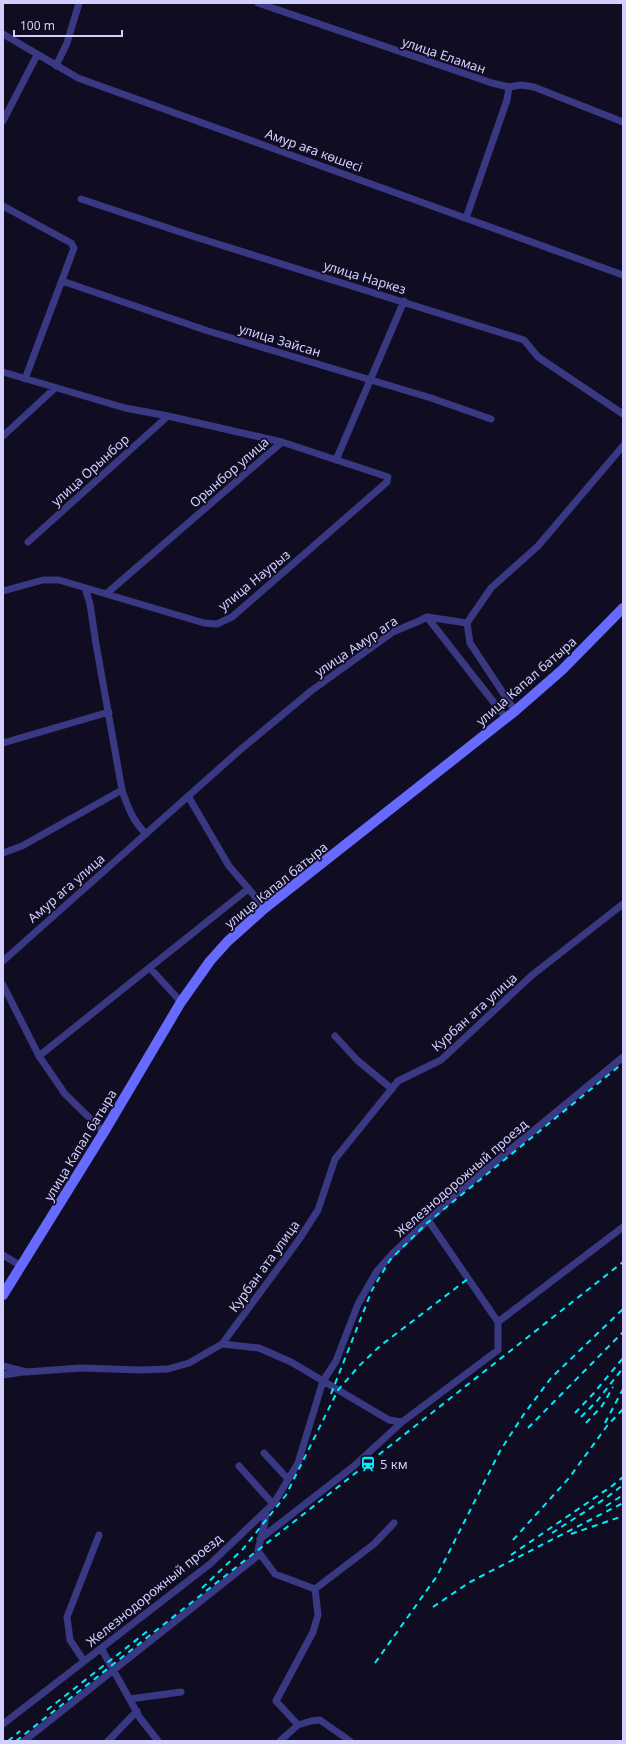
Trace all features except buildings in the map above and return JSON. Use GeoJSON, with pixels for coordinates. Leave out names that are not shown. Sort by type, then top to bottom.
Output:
{"type":"FeatureCollection","features":[{"type":"Feature","properties":{"kind":"main road","name":"улица Капал батыра"},"geometry":{"type":"LineString","coordinates":[[3,1295],[104,1132],[181,1002],[210,960],[228,941],[265,908],[515,711],[562,670],[623,608]]}},
{"type":"Feature","properties":{"kind":"street"},"geometry":{"type":"LineString","coordinates":[[56,66],[67,43],[79,3]]}},
{"type":"Feature","properties":{"kind":"street","name":"улица Еламан"},"geometry":{"type":"LineString","coordinates":[[258,3],[435,64],[509,87],[522,85],[534,87],[623,122]]}},
{"type":"Feature","properties":{"kind":"street","name":"Амур аға көшесі"},"geometry":{"type":"LineString","coordinates":[[3,34],[78,78],[623,275]]}},
{"type":"Feature","properties":{"kind":"street"},"geometry":{"type":"LineString","coordinates":[[3,121],[37,55]]}},
{"type":"Feature","properties":{"kind":"street"},"geometry":{"type":"LineString","coordinates":[[466,218],[507,100],[509,87]]}},
{"type":"Feature","properties":{"kind":"street","name":"улица Наркез"},"geometry":{"type":"LineString","coordinates":[[81,199],[524,340],[538,357],[623,414]]}},
{"type":"Feature","properties":{"kind":"street"},"geometry":{"type":"LineString","coordinates":[[3,206],[73,245],[74,248],[25,379]]}},
{"type":"Feature","properties":{"kind":"street","name":"улица Зайсан"},"geometry":{"type":"LineString","coordinates":[[62,281],[208,331],[431,398],[491,419]]}},
{"type":"Feature","properties":{"kind":"street"},"geometry":{"type":"LineString","coordinates":[[336,460],[404,302]]}},
{"type":"Feature","properties":{"kind":"street"},"geometry":{"type":"LineString","coordinates":[[3,372],[54,389],[125,408],[168,416],[282,442]]}},
{"type":"Feature","properties":{"kind":"street"},"geometry":{"type":"LineString","coordinates":[[3,436],[54,389]]}},
{"type":"Feature","properties":{"kind":"street","name":"улица Орынбор"},"geometry":{"type":"LineString","coordinates":[[28,542],[168,416]]}},
{"type":"Feature","properties":{"kind":"street","name":"Орынбор улица"},"geometry":{"type":"LineString","coordinates":[[106,594],[282,442],[386,475],[388,478]]}},
{"type":"Feature","properties":{"kind":"street"},"geometry":{"type":"LineString","coordinates":[[515,711],[470,643],[467,624],[491,588],[538,546],[623,446]]}},
{"type":"Feature","properties":{"kind":"street","name":"улица Наурыз"},"geometry":{"type":"LineString","coordinates":[[4,589],[44,580],[59,580],[204,623],[217,624],[232,617],[387,482],[388,478]]}},
{"type":"Feature","properties":{"kind":"street"},"geometry":{"type":"LineString","coordinates":[[85,588],[90,604],[122,790],[130,814],[146,834]]}},
{"type":"Feature","properties":{"kind":"street"},"geometry":{"type":"LineString","coordinates":[[428,618],[467,624]]}},
{"type":"Feature","properties":{"kind":"street"},"geometry":{"type":"LineString","coordinates":[[428,618],[506,718]]}},
{"type":"Feature","properties":{"kind":"street","name":"улица Амур ага"},"geometry":{"type":"LineString","coordinates":[[146,834],[240,750],[311,691],[393,632],[428,618]]}},
{"type":"Feature","properties":{"kind":"street"},"geometry":{"type":"LineString","coordinates":[[3,743],[109,712]]}},
{"type":"Feature","properties":{"kind":"street"},"geometry":{"type":"LineString","coordinates":[[3,853],[22,846],[122,790]]}},
{"type":"Feature","properties":{"kind":"street"},"geometry":{"type":"LineString","coordinates":[[188,796],[229,866],[265,908]]}},
{"type":"Feature","properties":{"kind":"street","name":"Амур ага улица"},"geometry":{"type":"LineString","coordinates":[[3,961],[146,834]]}},
{"type":"Feature","properties":{"kind":"street"},"geometry":{"type":"LineString","coordinates":[[39,1056],[248,889]]}},
{"type":"Feature","properties":{"kind":"street","name":"Курбан ата улица"},"geometry":{"type":"LineString","coordinates":[[222,1344],[298,1241],[318,1210],[335,1160],[398,1081],[441,1060],[531,976],[623,904]]}},
{"type":"Feature","properties":{"kind":"street"},"geometry":{"type":"LineString","coordinates":[[150,968],[181,1002]]}},
{"type":"Feature","properties":{"kind":"street"},"geometry":{"type":"LineString","coordinates":[[3,985],[39,1056],[65,1094],[104,1132]]}},
{"type":"Feature","properties":{"kind":"street"},"geometry":{"type":"LineString","coordinates":[[335,1036],[357,1060],[392,1089]]}},
{"type":"Feature","properties":{"kind":"street","name":"Железнодорожный проезд"},"geometry":{"type":"LineString","coordinates":[[3,1724],[210,1564],[273,1504],[298,1463],[323,1381],[336,1361],[358,1304],[378,1271],[393,1253],[455,1195],[623,1057]]}},
{"type":"Feature","properties":{"kind":"street"},"geometry":{"type":"LineString","coordinates":[[260,1539],[354,1466],[402,1422],[498,1350],[498,1322],[428,1220]]}},
{"type":"Feature","properties":{"kind":"street"},"geometry":{"type":"LineString","coordinates":[[498,1322],[623,1227]]}},
{"type":"Feature","properties":{"kind":"street"},"geometry":{"type":"LineString","coordinates":[[3,1255],[21,1266]]}},
{"type":"Feature","properties":{"kind":"street"},"geometry":{"type":"LineString","coordinates":[[3,1375],[81,1368],[140,1370],[168,1369],[189,1362],[222,1344],[259,1348],[291,1362],[388,1420],[402,1422]]}},
{"type":"Feature","properties":{"kind":"street"},"geometry":{"type":"LineString","coordinates":[[3,1366],[26,1372]]}},
{"type":"Feature","properties":{"kind":"street"},"geometry":{"type":"LineString","coordinates":[[264,1452],[288,1479]]}},
{"type":"Feature","properties":{"kind":"street"},"geometry":{"type":"LineString","coordinates":[[239,1466],[273,1504]]}},
{"type":"Feature","properties":{"kind":"street"},"geometry":{"type":"LineString","coordinates":[[266,1511],[266,1522],[260,1539],[258,1551],[274,1574],[315,1589]]}},
{"type":"Feature","properties":{"kind":"street"},"geometry":{"type":"LineString","coordinates":[[315,1589],[374,1544],[394,1523]]}},
{"type":"Feature","properties":{"kind":"street"},"geometry":{"type":"LineString","coordinates":[[84,1661],[70,1640],[66,1617],[99,1535]]}},
{"type":"Feature","properties":{"kind":"street"},"geometry":{"type":"LineString","coordinates":[[24,1741],[260,1554]]}},
{"type":"Feature","properties":{"kind":"street"},"geometry":{"type":"LineString","coordinates":[[298,1725],[276,1702],[313,1632],[318,1615],[315,1589]]}},
{"type":"Feature","properties":{"kind":"street"},"geometry":{"type":"LineString","coordinates":[[101,1648],[137,1711],[158,1741]]}},
{"type":"Feature","properties":{"kind":"street"},"geometry":{"type":"LineString","coordinates":[[130,1699],[181,1692]]}},
{"type":"Feature","properties":{"kind":"street"},"geometry":{"type":"LineString","coordinates":[[108,1741],[137,1711]]}},
{"type":"Feature","properties":{"kind":"street"},"geometry":{"type":"LineString","coordinates":[[280,1741],[298,1725],[320,1720],[350,1741]]}},
{"type":"Feature","properties":{"kind":"railway"},"geometry":{"type":"LineString","coordinates":[[331,1394],[372,1290],[390,1260],[427,1223],[623,1063]]}},
{"type":"Feature","properties":{"kind":"railway"},"geometry":{"type":"LineString","coordinates":[[16,1741],[623,1262]]}},
{"type":"Feature","properties":{"kind":"railway"},"geometry":{"type":"LineString","coordinates":[[202,1588],[243,1549],[286,1495],[338,1390],[359,1366],[380,1346],[469,1278]]}},
{"type":"Feature","properties":{"kind":"railway"},"geometry":{"type":"LineString","coordinates":[[375,1663],[437,1576],[500,1451],[524,1414],[551,1378],[623,1309]]}},
{"type":"Feature","properties":{"kind":"railway"},"geometry":{"type":"LineString","coordinates":[[528,1428],[623,1332]]}},
{"type":"Feature","properties":{"kind":"railway"},"geometry":{"type":"LineString","coordinates":[[575,1413],[623,1358]]}},
{"type":"Feature","properties":{"kind":"railway"},"geometry":{"type":"LineString","coordinates":[[581,1417],[597,1401],[623,1368]]}},
{"type":"Feature","properties":{"kind":"railway"},"geometry":{"type":"LineString","coordinates":[[586,1423],[602,1406],[613,1387]]}},
{"type":"Feature","properties":{"kind":"railway"},"geometry":{"type":"LineString","coordinates":[[605,1423],[623,1389]]}},
{"type":"Feature","properties":{"kind":"railway"},"geometry":{"type":"LineString","coordinates":[[513,1540],[569,1478],[607,1426],[623,1409]]}},
{"type":"Feature","properties":{"kind":"railway"},"geometry":{"type":"LineString","coordinates":[[511,1555],[623,1477]]}},
{"type":"Feature","properties":{"kind":"railway"},"geometry":{"type":"LineString","coordinates":[[552,1533],[606,1498],[623,1485]]}},
{"type":"Feature","properties":{"kind":"railway"},"geometry":{"type":"LineString","coordinates":[[606,1506],[623,1495]]}},
{"type":"Feature","properties":{"kind":"railway"},"geometry":{"type":"LineString","coordinates":[[433,1607],[470,1582],[623,1503]]}},
{"type":"Feature","properties":{"kind":"railway"},"geometry":{"type":"LineString","coordinates":[[571,1534],[623,1516]]}},
{"type":"Feature","properties":{"kind":"railway"},"geometry":{"type":"LineString","coordinates":[[47,1710],[149,1630]]}},
{"type":"Feature","properties":{"kind":"railway"},"geometry":{"type":"LineString","coordinates":[[8,1741],[20,1731]]}},
{"type":"Feature","properties":{"kind":"place","name":"5 км"},"geometry":{"type":"Point","coordinates":[368,1464]}}]}
